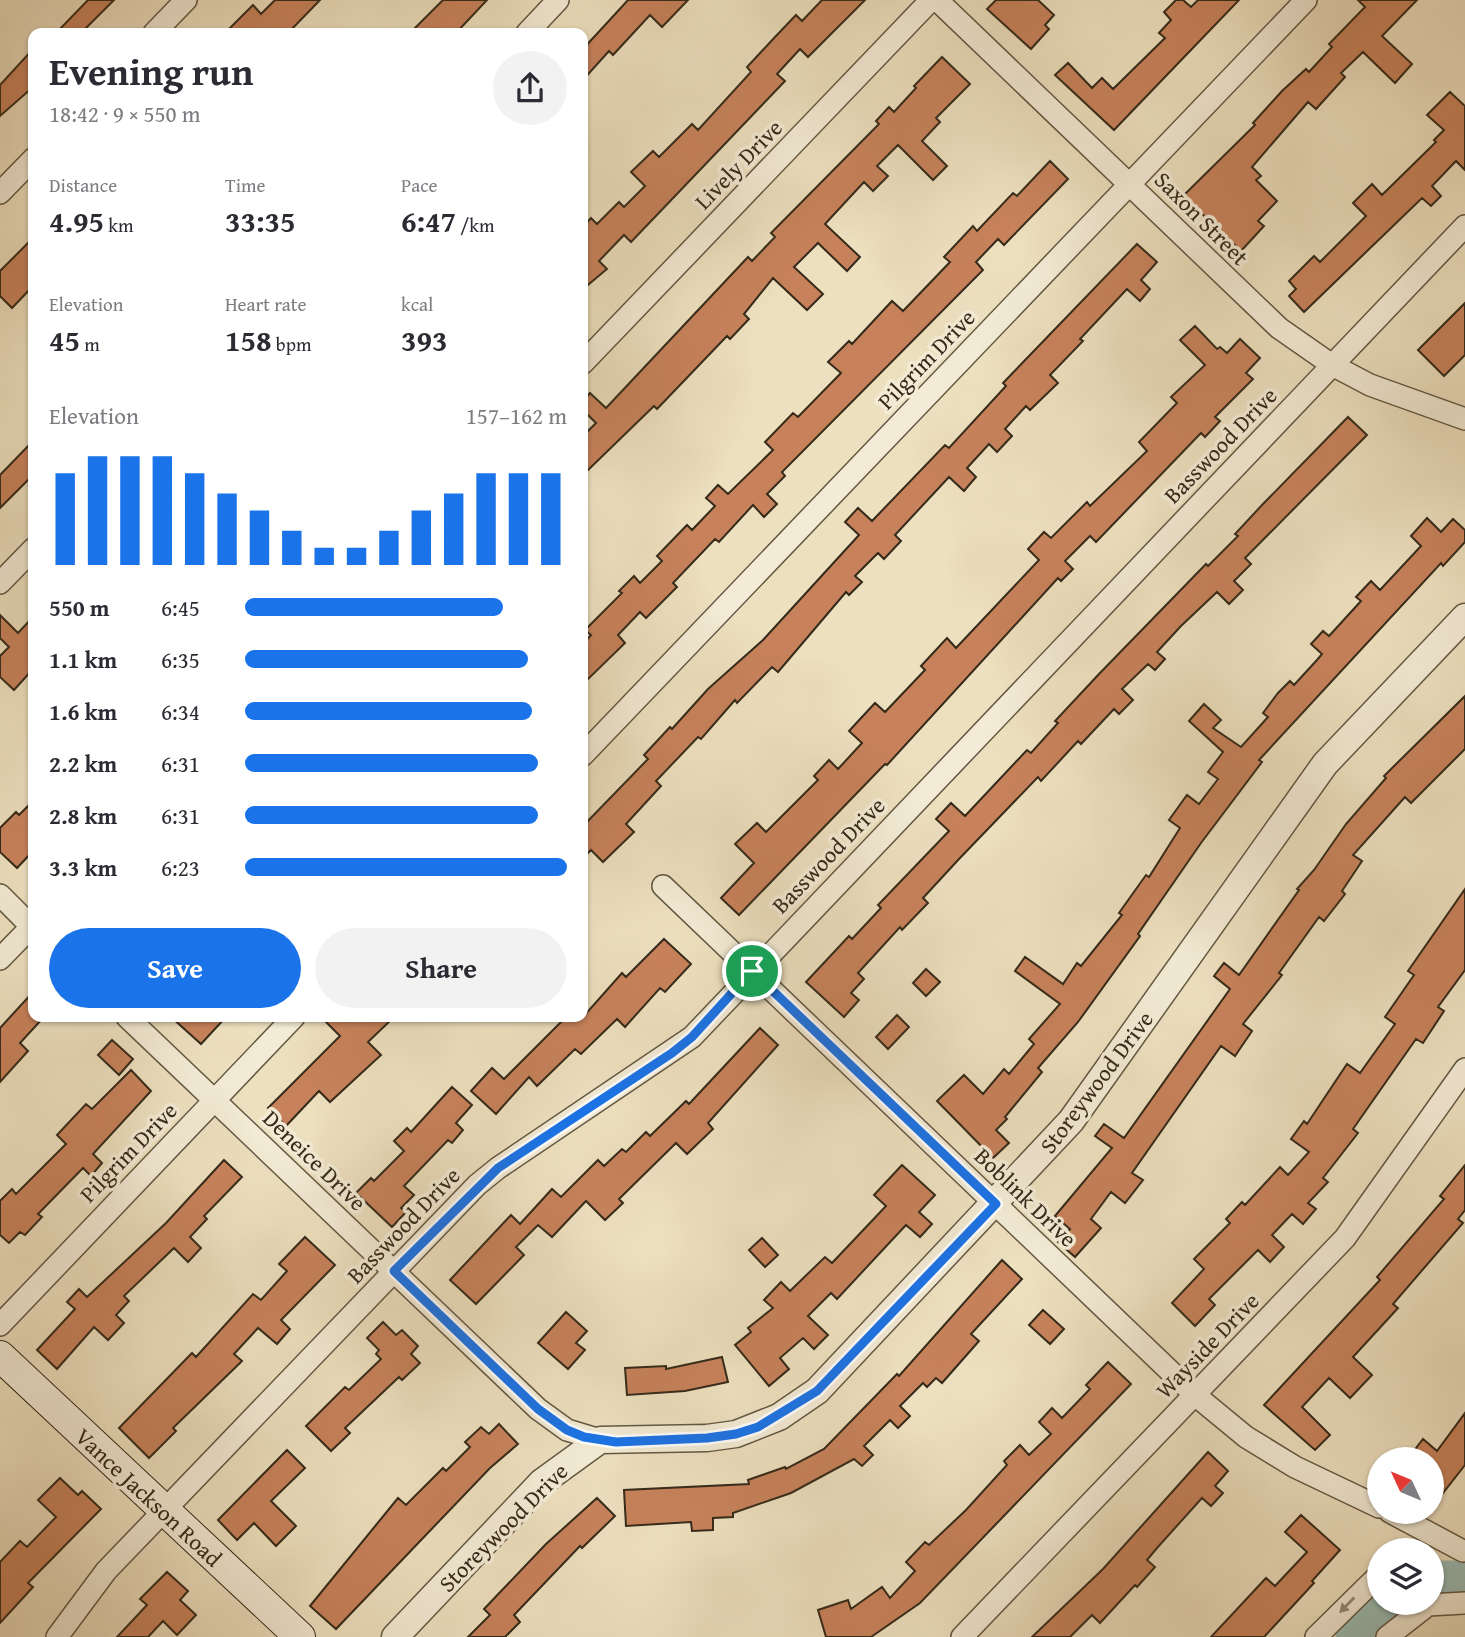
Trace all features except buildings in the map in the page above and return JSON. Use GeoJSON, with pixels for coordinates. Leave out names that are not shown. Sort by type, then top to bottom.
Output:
{"type":"FeatureCollection","features":[{"type":"Feature","properties":{"kind":"main road","name":"Vance Jackson Road"},"geometry":{"type":"LineString","coordinates":[[0,1356],[163,1512],[300,1637]]}},
{"type":"Feature","properties":{"kind":"street"},"geometry":{"type":"LineString","coordinates":[[159,28],[186,0]]}},
{"type":"Feature","properties":{"kind":"street"},"geometry":{"type":"LineString","coordinates":[[532,28],[558,0]]}},
{"type":"Feature","properties":{"kind":"street","name":"Lively Drive"},"geometry":{"type":"LineString","coordinates":[[588,358],[931,0]]}},
{"type":"Feature","properties":{"kind":"street","name":"Saxon Street"},"geometry":{"type":"LineString","coordinates":[[937,0],[1250,302],[1332,365],[1401,398],[1465,419]]}},
{"type":"Feature","properties":{"kind":"street","name":"Pilgrim Drive"},"geometry":{"type":"LineString","coordinates":[[588,750],[1306,0]]}},
{"type":"Feature","properties":{"kind":"street"},"geometry":{"type":"LineString","coordinates":[[0,193],[28,164]]}},
{"type":"Feature","properties":{"kind":"street","name":"Basswood Drive"},"geometry":{"type":"LineString","coordinates":[[57,1637],[106,1571],[477,1185],[692,1037],[752,971],[1465,226]]}},
{"type":"Feature","properties":{"kind":"street"},"geometry":{"type":"LineString","coordinates":[[0,583],[28,554]]}},
{"type":"Feature","properties":{"kind":"street","name":"Storeywood Drive"},"geometry":{"type":"LineString","coordinates":[[395,1637],[542,1482],[600,1440],[736,1434],[779,1417],[817,1391],[996,1204],[1082,1107],[1325,764],[1465,617]]}},
{"type":"Feature","properties":{"kind":"street","name":"Boblink Drive"},"geometry":{"type":"LineString","coordinates":[[663,886],[1195,1395],[1246,1437],[1295,1467],[1367,1501]]}},
{"type":"Feature","properties":{"kind":"street"},"geometry":{"type":"LineString","coordinates":[[0,895],[28,921]]}},
{"type":"Feature","properties":{"kind":"street"},"geometry":{"type":"LineString","coordinates":[[0,959],[28,931]]}},
{"type":"Feature","properties":{"kind":"street","name":"Deneice Drive"},"geometry":{"type":"LineString","coordinates":[[132,1022],[538,1409],[567,1430],[600,1440]]}},
{"type":"Feature","properties":{"kind":"street","name":"Pilgrim Drive"},"geometry":{"type":"LineString","coordinates":[[0,1325],[289,1022]]}},
{"type":"Feature","properties":{"kind":"street","name":"Wayside Drive"},"geometry":{"type":"LineString","coordinates":[[962,1637],[1350,1231],[1465,1069]]}},
{"type":"Feature","properties":{"kind":"street"},"geometry":{"type":"LineString","coordinates":[[1413,1524],[1464,1550]]}},
{"type":"Feature","properties":{"kind":"street"},"geometry":{"type":"LineString","coordinates":[[1444,1551],[1464,1550]]}},
{"type":"Feature","properties":{"kind":"street"},"geometry":{"type":"LineString","coordinates":[[1316,1637],[1367,1587]]}},
{"type":"Feature","properties":{"kind":"street"},"geometry":{"type":"LineString","coordinates":[[1387,1637],[1428,1605],[1462,1603]]}},
{"type":"Feature","properties":{"kind":"waterway"},"geometry":{"type":"LineString","coordinates":[[1444,1577],[1465,1577]]}},
{"type":"Feature","properties":{"kind":"waterway"},"geometry":{"type":"LineString","coordinates":[[1352,1637],[1374,1615]]}},
{"type":"Feature","properties":{"kind":"route"},"geometry":{"type":"LineString","coordinates":[[752,971],[996,1204],[817,1391],[779,1417],[736,1434],[707,1438],[616,1442],[584,1437],[567,1430],[538,1409],[394,1271],[477,1185],[498,1168],[672,1053],[692,1037],[752,971]]}}]}
